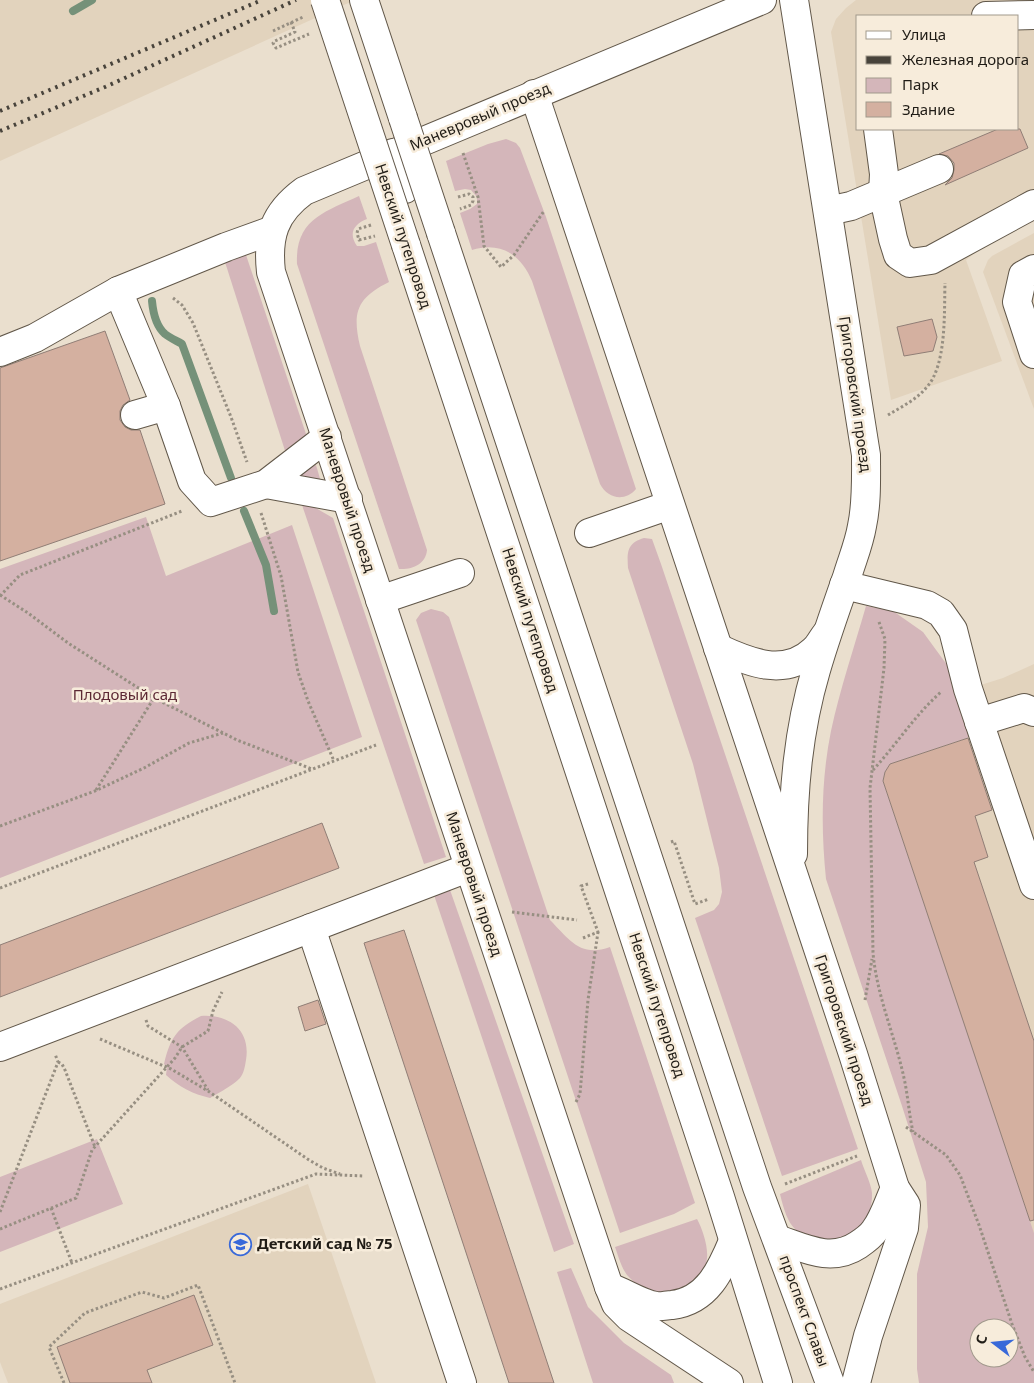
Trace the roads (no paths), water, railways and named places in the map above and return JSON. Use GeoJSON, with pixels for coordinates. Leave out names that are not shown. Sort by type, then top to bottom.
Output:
{"type":"FeatureCollection","features":[{"type":"Feature","properties":{"kind":"street","name":"Невский путепровод"},"geometry":{"type":"LineString","coordinates":[[325,0],[733,1242]]}},
{"type":"Feature","properties":{"kind":"street"},"geometry":{"type":"LineString","coordinates":[[364,0],[448,222],[757,1187],[777,1239],[819,1254],[830,1255],[852,1249],[875,1230],[895,1188]]}},
{"type":"Feature","properties":{"kind":"street","name":"Маневровый проезд"},"geometry":{"type":"LineString","coordinates":[[729,1383],[629,1317],[616,1304],[609,1287],[271,272],[269,254],[273,230],[279,216],[289,202],[304,191],[762,0]]}},
{"type":"Feature","properties":{"kind":"street","name":"Григоровский проезд"},"geometry":{"type":"LineString","coordinates":[[792,873],[796,764],[804,718],[815,672],[859,542],[863,524],[866,482],[866,454],[794,0]]}},
{"type":"Feature","properties":{"kind":"street"},"geometry":{"type":"LineString","coordinates":[[1010,15],[1034,14]]}},
{"type":"Feature","properties":{"kind":"street","name":"Григоровский проезд"},"geometry":{"type":"LineString","coordinates":[[534,94],[895,1188],[906,1205],[904,1228],[868,1336],[856,1383]]}},
{"type":"Feature","properties":{"kind":"street"},"geometry":{"type":"LineString","coordinates":[[878,130],[884,174],[884,192],[893,239],[898,255],[910,263],[930,260],[1034,204]]}},
{"type":"Feature","properties":{"kind":"street"},"geometry":{"type":"LineString","coordinates":[[393,153],[405,189]]}},
{"type":"Feature","properties":{"kind":"street"},"geometry":{"type":"LineString","coordinates":[[828,211],[851,206],[939,169]]}},
{"type":"Feature","properties":{"kind":"street"},"geometry":{"type":"LineString","coordinates":[[0,352],[35,338],[118,291],[273,230]]}},
{"type":"Feature","properties":{"kind":"street"},"geometry":{"type":"LineString","coordinates":[[1033,350],[1017,302],[1023,275],[1034,269]]}},
{"type":"Feature","properties":{"kind":"street"},"geometry":{"type":"LineString","coordinates":[[118,291],[166,406],[192,481],[211,502],[266,484],[327,437]]}},
{"type":"Feature","properties":{"kind":"street"},"geometry":{"type":"LineString","coordinates":[[135,415],[166,406]]}},
{"type":"Feature","properties":{"kind":"street"},"geometry":{"type":"LineString","coordinates":[[266,484],[348,499]]}},
{"type":"Feature","properties":{"kind":"street"},"geometry":{"type":"LineString","coordinates":[[589,533],[670,505]]}},
{"type":"Feature","properties":{"kind":"street"},"geometry":{"type":"LineString","coordinates":[[380,600],[460,573]]}},
{"type":"Feature","properties":{"kind":"street"},"geometry":{"type":"LineString","coordinates":[[844,585],[926,605],[941,613],[953,630],[979,722],[1034,885]]}},
{"type":"Feature","properties":{"kind":"street"},"geometry":{"type":"LineString","coordinates":[[718,648],[752,663],[768,666],[785,665],[800,660],[814,650],[828,632]]}},
{"type":"Feature","properties":{"kind":"street"},"geometry":{"type":"LineString","coordinates":[[979,722],[1024,708],[1034,712]]}},
{"type":"Feature","properties":{"kind":"street"},"geometry":{"type":"LineString","coordinates":[[0,1047],[468,868]]}},
{"type":"Feature","properties":{"kind":"street"},"geometry":{"type":"LineString","coordinates":[[311,928],[462,1383]]}},
{"type":"Feature","properties":{"kind":"street","name":"проспект Славы"},"geometry":{"type":"LineString","coordinates":[[777,1239],[830,1383]]}},
{"type":"Feature","properties":{"kind":"street"},"geometry":{"type":"LineString","coordinates":[[609,1287],[657,1306],[676,1304],[692,1299],[708,1288],[721,1270],[733,1242]]}},
{"type":"Feature","properties":{"kind":"street"},"geometry":{"type":"LineString","coordinates":[[733,1242],[778,1383]]}},
{"type":"Feature","properties":{"kind":"waterway"},"geometry":{"type":"LineString","coordinates":[[73,11],[92,0]]}},
{"type":"Feature","properties":{"kind":"waterway"},"geometry":{"type":"LineString","coordinates":[[152,301],[159,327],[167,335],[182,344],[231,478]]}},
{"type":"Feature","properties":{"kind":"waterway"},"geometry":{"type":"LineString","coordinates":[[244,511],[266,565],[274,611]]}},
{"type":"Feature","properties":{"kind":"railway"},"geometry":{"type":"LineString","coordinates":[[0,111],[262,0]]}},
{"type":"Feature","properties":{"kind":"railway"},"geometry":{"type":"LineString","coordinates":[[0,131],[105,87],[296,0]]}},
{"type":"Feature","properties":{"kind":"place","name":"Детский сад № 75"},"geometry":{"type":"Point","coordinates":[241,1244]}},
{"type":"Feature","properties":{"kind":"park label","name":"Плодовый сад"},"geometry":{"type":"Point","coordinates":[125,695]}}]}
